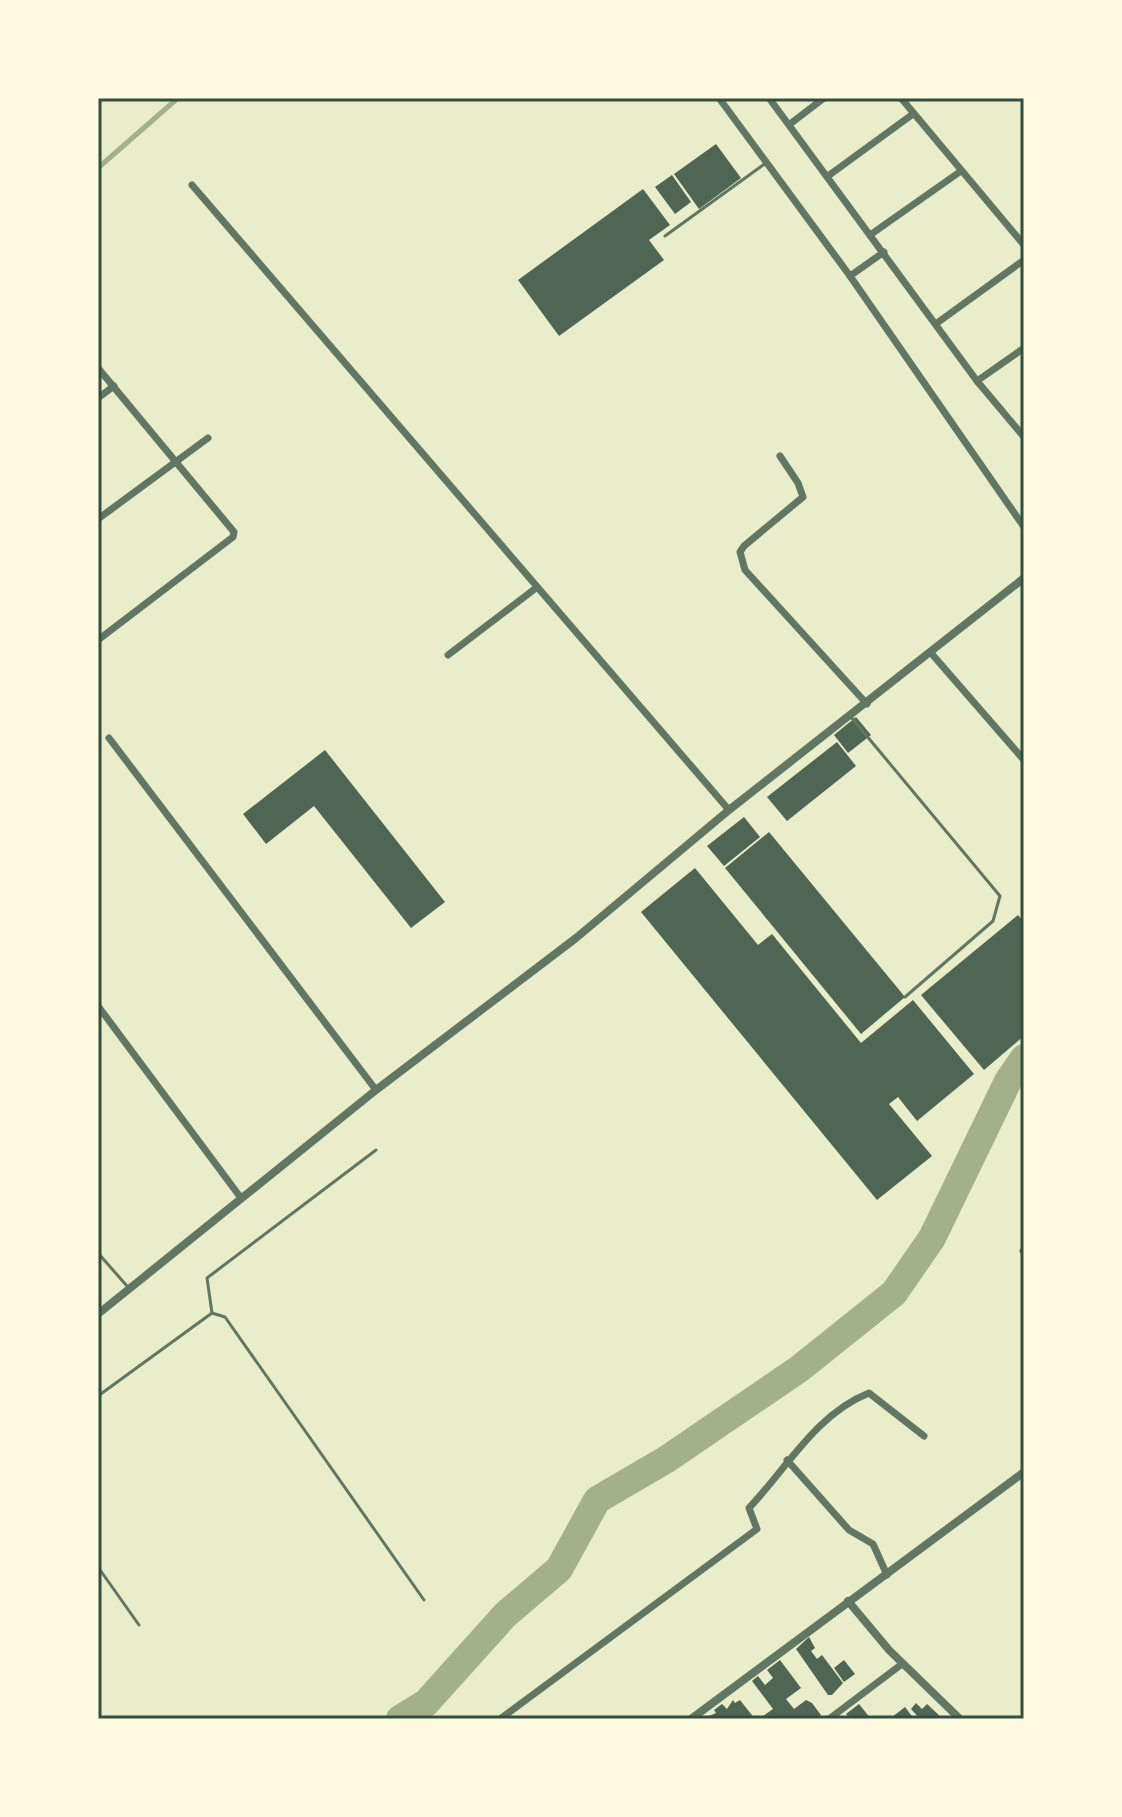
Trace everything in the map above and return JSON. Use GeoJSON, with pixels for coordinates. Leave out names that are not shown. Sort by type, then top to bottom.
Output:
{"type":"FeatureCollection","features":[{"type":"Feature","properties":{"kind":"street"},"geometry":{"type":"LineString","coordinates":[[719,98],[850,276],[1024,527]]}},
{"type":"Feature","properties":{"kind":"street"},"geometry":{"type":"LineString","coordinates":[[769,98],[977,381],[1024,437]]}},
{"type":"Feature","properties":{"kind":"street"},"geometry":{"type":"LineString","coordinates":[[790,124],[824,98]]}},
{"type":"Feature","properties":{"kind":"street"},"geometry":{"type":"LineString","coordinates":[[901,98],[1024,245]]}},
{"type":"Feature","properties":{"kind":"street"},"geometry":{"type":"LineString","coordinates":[[828,176],[913,114]]}},
{"type":"Feature","properties":{"kind":"street"},"geometry":{"type":"LineString","coordinates":[[870,235],[961,171]]}},
{"type":"Feature","properties":{"kind":"street"},"geometry":{"type":"LineString","coordinates":[[192,185],[729,810]]}},
{"type":"Feature","properties":{"kind":"street"},"geometry":{"type":"LineString","coordinates":[[850,276],[884,252]]}},
{"type":"Feature","properties":{"kind":"street"},"geometry":{"type":"LineString","coordinates":[[937,323],[1024,260]]}},
{"type":"Feature","properties":{"kind":"street"},"geometry":{"type":"LineString","coordinates":[[977,381],[1024,348]]}},
{"type":"Feature","properties":{"kind":"street"},"geometry":{"type":"LineString","coordinates":[[98,368],[233,526],[233,537],[98,640]]}},
{"type":"Feature","properties":{"kind":"street"},"geometry":{"type":"LineString","coordinates":[[98,398],[114,386]]}},
{"type":"Feature","properties":{"kind":"street"},"geometry":{"type":"LineString","coordinates":[[98,519],[208,438]]}},
{"type":"Feature","properties":{"kind":"street"},"geometry":{"type":"LineString","coordinates":[[780,456],[803,497],[744,546],[740,560],[745,570],[867,704]]}},
{"type":"Feature","properties":{"kind":"street"},"geometry":{"type":"LineString","coordinates":[[98,1314],[376,1090],[576,938],[729,810],[1024,579]]}},
{"type":"Feature","properties":{"kind":"street"},"geometry":{"type":"LineString","coordinates":[[448,655],[536,588]]}},
{"type":"Feature","properties":{"kind":"street"},"geometry":{"type":"LineString","coordinates":[[931,653],[1024,760]]}},
{"type":"Feature","properties":{"kind":"street"},"geometry":{"type":"LineString","coordinates":[[109,738],[376,1090]]}},
{"type":"Feature","properties":{"kind":"street"},"geometry":{"type":"LineString","coordinates":[[98,1006],[241,1198]]}},
{"type":"Feature","properties":{"kind":"street"},"geometry":{"type":"LineString","coordinates":[[500,1719],[757,1529],[749,1508],[787,1460],[846,1403],[869,1393],[924,1436]]}},
{"type":"Feature","properties":{"kind":"street"},"geometry":{"type":"LineString","coordinates":[[787,1460],[849,1530],[873,1544],[887,1575]]}},
{"type":"Feature","properties":{"kind":"street"},"geometry":{"type":"LineString","coordinates":[[691,1719],[1024,1472]]}},
{"type":"Feature","properties":{"kind":"street"},"geometry":{"type":"LineString","coordinates":[[848,1601],[902,1664],[960,1719]]}},
{"type":"Feature","properties":{"kind":"street"},"geometry":{"type":"LineString","coordinates":[[829,1719],[902,1664]]}},
{"type":"Feature","properties":{"kind":"lane"},"geometry":{"type":"LineString","coordinates":[[665,236],[766,163]]}},
{"type":"Feature","properties":{"kind":"lane"},"geometry":{"type":"LineString","coordinates":[[851,717],[1000,896],[993,921],[905,997]]}},
{"type":"Feature","properties":{"kind":"lane"},"geometry":{"type":"LineString","coordinates":[[212,1313],[207,1278],[376,1150]]}},
{"type":"Feature","properties":{"kind":"lane"},"geometry":{"type":"LineString","coordinates":[[98,1253],[130,1289]]}},
{"type":"Feature","properties":{"kind":"lane"},"geometry":{"type":"LineString","coordinates":[[98,1396],[212,1313]]}},
{"type":"Feature","properties":{"kind":"lane"},"geometry":{"type":"LineString","coordinates":[[212,1313],[225,1317],[424,1600]]}},
{"type":"Feature","properties":{"kind":"lane"},"geometry":{"type":"LineString","coordinates":[[98,1567],[139,1625]]}},
{"type":"Feature","properties":{"kind":"building"},"geometry":{"type":"Polygon","coordinates":[[[716,144],[741,178],[699,209],[674,174],[716,144]]]}},
{"type":"Feature","properties":{"kind":"building"},"geometry":{"type":"Polygon","coordinates":[[[672,175],[691,202],[675,214],[655,187],[672,175]]]}},
{"type":"Feature","properties":{"kind":"building"},"geometry":{"type":"Polygon","coordinates":[[[643,189],[670,225],[649,240],[664,260],[559,336],[518,280],[643,189]]]}},
{"type":"Feature","properties":{"kind":"building"},"geometry":{"type":"Polygon","coordinates":[[[856,717],[871,735],[848,753],[834,735],[856,717]]]}},
{"type":"Feature","properties":{"kind":"building"},"geometry":{"type":"Polygon","coordinates":[[[837,742],[856,766],[787,821],[767,797],[837,742]]]}},
{"type":"Feature","properties":{"kind":"building"},"geometry":{"type":"Polygon","coordinates":[[[325,750],[445,902],[411,928],[314,806],[266,844],[243,814],[325,750]]]}},
{"type":"Feature","properties":{"kind":"building"},"geometry":{"type":"Polygon","coordinates":[[[744,817],[760,837],[724,866],[707,846],[744,817]]]}},
{"type":"Feature","properties":{"kind":"building"},"geometry":{"type":"Polygon","coordinates":[[[769,832],[905,997],[861,1034],[725,868],[769,832]]]}},
{"type":"Feature","properties":{"kind":"building"},"geometry":{"type":"Polygon","coordinates":[[[695,868],[758,945],[772,934],[861,1043],[913,1000],[974,1074],[917,1121],[898,1097],[889,1104],[932,1156],[877,1200],[641,912],[695,868]]]}},
{"type":"Feature","properties":{"kind":"building"},"geometry":{"type":"Polygon","coordinates":[[[1018,915],[1024,922],[1024,1036],[984,1070],[921,995],[1018,915]]]}},
{"type":"Feature","properties":{"kind":"building"},"geometry":{"type":"Polygon","coordinates":[[[809,1637],[815,1648],[811,1651],[817,1659],[822,1655],[843,1683],[832,1695],[828,1695],[796,1649],[809,1637]]]}},
{"type":"Feature","properties":{"kind":"building"},"geometry":{"type":"Polygon","coordinates":[[[780,1660],[801,1688],[786,1699],[794,1709],[806,1700],[812,1703],[821,1715],[815,1719],[759,1719],[773,1709],[752,1681],[758,1676],[765,1685],[773,1678],[767,1670],[780,1660]]]}},
{"type":"Feature","properties":{"kind":"building"},"geometry":{"type":"Polygon","coordinates":[[[844,1660],[855,1674],[844,1682],[834,1668],[844,1660]]]}},
{"type":"Feature","properties":{"kind":"building"},"geometry":{"type":"Polygon","coordinates":[[[733,1700],[735,1703],[740,1700],[755,1719],[702,1719],[716,1713],[714,1710],[722,1704],[727,1709],[733,1700]]]}},
{"type":"Feature","properties":{"kind":"building"},"geometry":{"type":"Polygon","coordinates":[[[916,1703],[922,1709],[927,1704],[941,1717],[920,1719],[911,1709],[916,1703]]]}},
{"type":"Feature","properties":{"kind":"building"},"geometry":{"type":"Polygon","coordinates":[[[859,1704],[871,1719],[850,1719],[846,1714],[859,1704]]]}},
{"type":"Feature","properties":{"kind":"building"},"geometry":{"type":"Polygon","coordinates":[[[905,1707],[914,1719],[892,1717],[905,1707]]]}},
{"type":"Feature","properties":{"kind":"waterway"},"geometry":{"type":"LineString","coordinates":[[98,168],[178,98]]}},
{"type":"Feature","properties":{"kind":"waterway"},"geometry":{"type":"LineString","coordinates":[[400,1719],[426,1703],[505,1615],[559,1569],[597,1500],[667,1459],[799,1369],[894,1293],[932,1238],[1008,1081],[1024,1058]]}}]}
